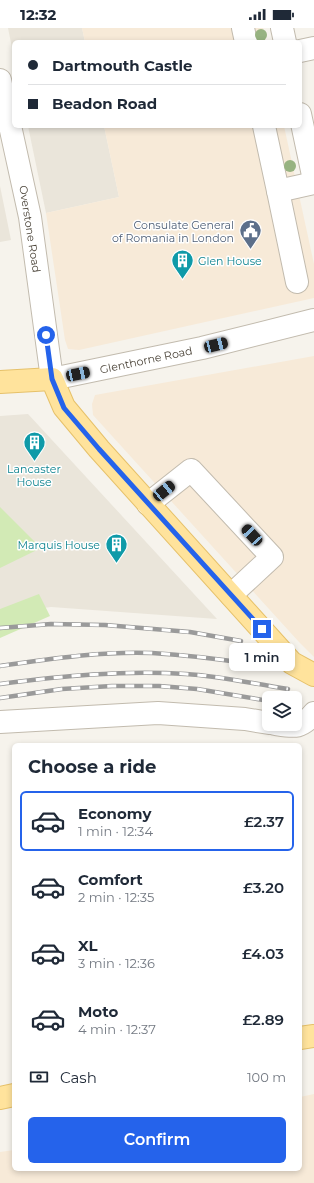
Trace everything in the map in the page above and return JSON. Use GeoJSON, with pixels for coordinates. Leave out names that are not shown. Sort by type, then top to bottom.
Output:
{"type":"FeatureCollection","features":[{"type":"Feature","properties":{"kind":"main road","name":"Glenthorne Road"},"geometry":{"type":"LineString","coordinates":[[0,382],[52,379]]}},
{"type":"Feature","properties":{"kind":"main road"},"geometry":{"type":"LineString","coordinates":[[52,379],[64,408],[99,449],[292,663],[314,675]]}},
{"type":"Feature","properties":{"kind":"main road"},"geometry":{"type":"LineString","coordinates":[[302,1038],[314,1036]]}},
{"type":"Feature","properties":{"kind":"main road"},"geometry":{"type":"LineString","coordinates":[[0,1098],[12,1095]]}},
{"type":"Feature","properties":{"kind":"street"},"geometry":{"type":"LineString","coordinates":[[243,28],[246,40]]}},
{"type":"Feature","properties":{"kind":"street"},"geometry":{"type":"LineString","coordinates":[[282,28],[285,40]]}},
{"type":"Feature","properties":{"kind":"street"},"geometry":{"type":"LineString","coordinates":[[302,51],[314,48]]}},
{"type":"Feature","properties":{"kind":"street","name":"Overstone Road"},"geometry":{"type":"LineString","coordinates":[[0,80],[30,217],[52,379]]}},
{"type":"Feature","properties":{"kind":"street"},"geometry":{"type":"LineString","coordinates":[[278,191],[314,182],[302,124]]}},
{"type":"Feature","properties":{"kind":"street"},"geometry":{"type":"LineString","coordinates":[[264,128],[297,282]]}},
{"type":"Feature","properties":{"kind":"street","name":"Glenthorne Road"},"geometry":{"type":"LineString","coordinates":[[52,379],[202,348],[314,320]]}},
{"type":"Feature","properties":{"kind":"street"},"geometry":{"type":"LineString","coordinates":[[148,504],[191,470],[272,557],[231,595]]}},
{"type":"Feature","properties":{"kind":"street"},"geometry":{"type":"LineString","coordinates":[[0,722],[158,713],[245,719],[262,722]]}},
{"type":"Feature","properties":{"kind":"street"},"geometry":{"type":"LineString","coordinates":[[302,724],[307,722],[314,713]]}},
{"type":"Feature","properties":{"kind":"shaded area"},"geometry":{"type":"Polygon","coordinates":[[[8,28],[82,28],[85,40],[12,40],[12,48],[8,28]]]}},
{"type":"Feature","properties":{"kind":"shaded area"},"geometry":{"type":"Polygon","coordinates":[[[82,28],[263,28],[266,40],[85,40],[82,28]]]}},
{"type":"Feature","properties":{"kind":"shaded area"},"geometry":{"type":"Polygon","coordinates":[[[28,128],[104,128],[119,197],[46,213],[28,128]]]}},
{"type":"Feature","properties":{"kind":"shaded area"},"geometry":{"type":"Polygon","coordinates":[[[104,128],[284,128],[314,264],[314,298],[79,350],[68,349],[65,340],[46,213],[119,197],[104,128]]]}},
{"type":"Feature","properties":{"kind":"shaded area"},"geometry":{"type":"Polygon","coordinates":[[[0,186],[11,240],[0,242],[0,186]]]}},
{"type":"Feature","properties":{"kind":"shaded area"},"geometry":{"type":"Polygon","coordinates":[[[314,356],[314,657],[93,415],[92,404],[95,395],[314,356]]]}},
{"type":"Feature","properties":{"kind":"shaded area"},"geometry":{"type":"Polygon","coordinates":[[[28,414],[217,619],[51,607],[0,614],[0,416],[28,414]]]}},
{"type":"Feature","properties":{"kind":"shaded area"},"geometry":{"type":"Polygon","coordinates":[[[314,1094],[314,1183],[0,1183],[0,1152],[12,1150],[12,1171],[302,1171],[302,1097],[314,1094]]]}},
{"type":"Feature","properties":{"kind":"green space"},"geometry":{"type":"Polygon","coordinates":[[[0,507],[41,548],[0,568],[0,507]]]}},
{"type":"Feature","properties":{"kind":"green space"},"geometry":{"type":"Polygon","coordinates":[[[39,594],[50,616],[0,638],[0,609],[39,594]]]}},
{"type":"Feature","properties":{"kind":"railway"},"geometry":{"type":"LineString","coordinates":[[0,628],[51,624],[105,625],[190,632],[241,641]]}},
{"type":"Feature","properties":{"kind":"railway"},"geometry":{"type":"LineString","coordinates":[[0,666],[76,656],[114,653],[152,653],[252,664]]}},
{"type":"Feature","properties":{"kind":"railway"},"geometry":{"type":"LineString","coordinates":[[0,684],[93,674],[162,673],[212,676],[288,689]]}},
{"type":"Feature","properties":{"kind":"railway"},"geometry":{"type":"LineString","coordinates":[[0,698],[62,689],[112,686],[159,686],[197,689],[262,700]]}},
{"type":"Feature","properties":{"kind":"place","name":"Consulate General of Romania in London"},"geometry":{"type":"Point","coordinates":[250,250]}},
{"type":"Feature","properties":{"kind":"place","name":"Glen House"},"geometry":{"type":"Point","coordinates":[182,280]}},
{"type":"Feature","properties":{"kind":"place","name":"Lancaster House"},"geometry":{"type":"Point","coordinates":[34,462]}},
{"type":"Feature","properties":{"kind":"place","name":"Marquis House"},"geometry":{"type":"Point","coordinates":[116,564]}},
{"type":"Feature","properties":{"kind":"route"},"geometry":{"type":"LineString","coordinates":[[46,335],[52,379],[64,408],[99,449],[262,629]]}}]}
